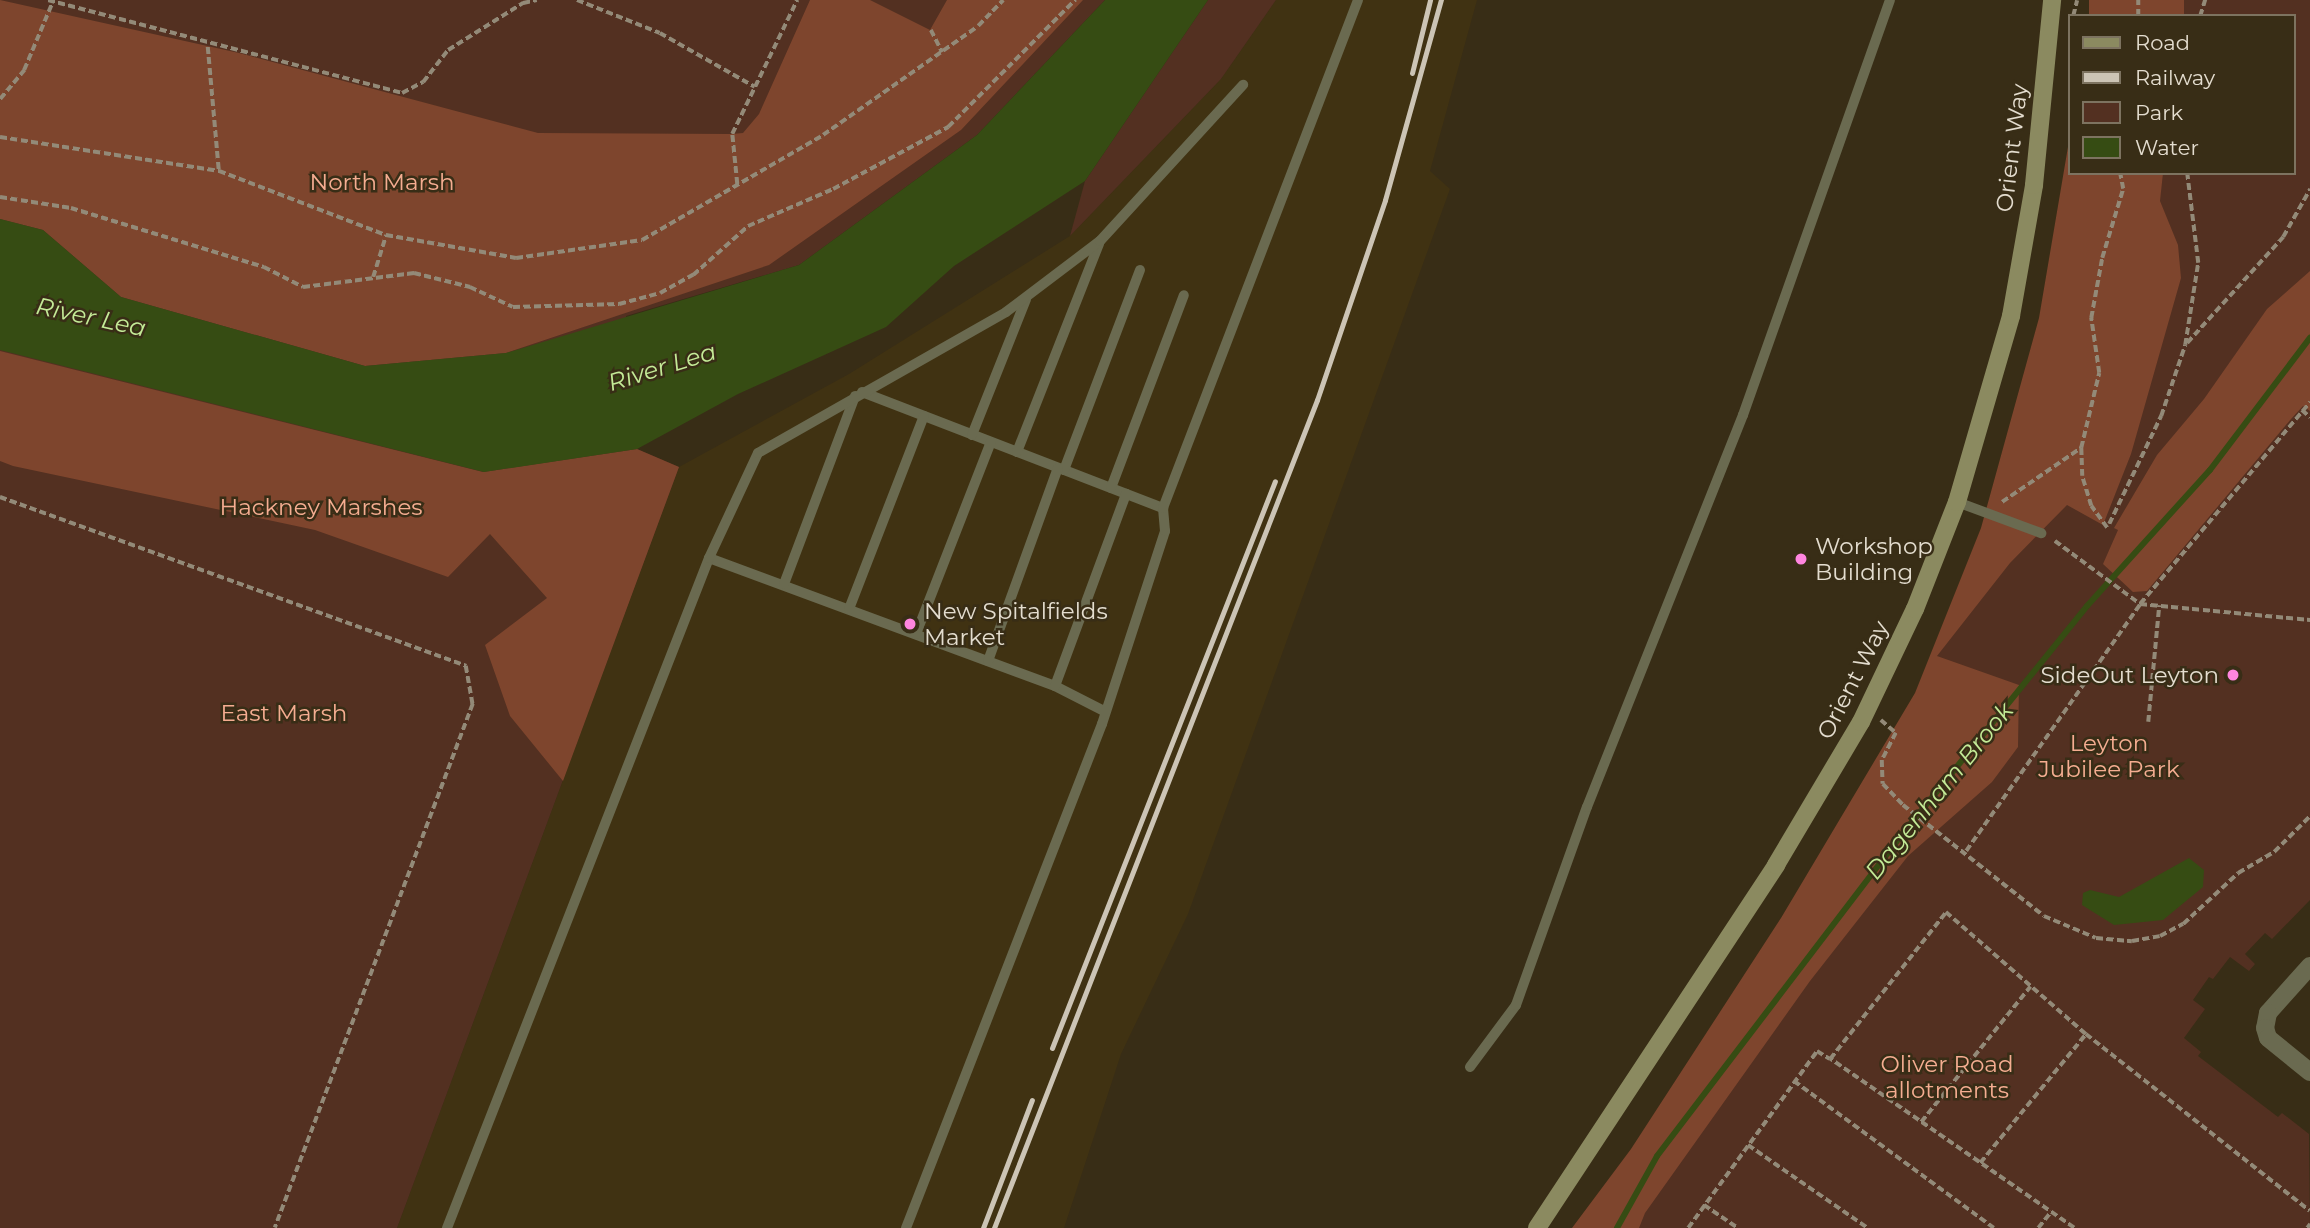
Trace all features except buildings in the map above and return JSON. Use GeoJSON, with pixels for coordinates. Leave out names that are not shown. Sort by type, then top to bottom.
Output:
{"type":"FeatureCollection","features":[{"type":"Feature","properties":{"kind":"street","name":"Orient Way"},"geometry":{"type":"LineString","coordinates":[[1537,1228],[1827,782],[1888,671],[1957,502],[2001,355],[2035,185],[2052,0]]}},
{"type":"Feature","properties":{"kind":"street"},"geometry":{"type":"LineString","coordinates":[[2310,966],[2267,1013],[2264,1028],[2268,1038],[2310,1072]]}},
{"type":"Feature","properties":{"kind":"lane"},"geometry":{"type":"LineString","coordinates":[[906,1228],[1104,711],[1165,531],[1163,508],[1358,0]]}},
{"type":"Feature","properties":{"kind":"lane"},"geometry":{"type":"LineString","coordinates":[[1470,1067],[1492,1044],[1516,1005],[1592,794],[1743,415],[1890,0]]}},
{"type":"Feature","properties":{"kind":"lane"},"geometry":{"type":"LineString","coordinates":[[447,1228],[709,558],[758,453],[1027,297],[1100,241],[1243,85]]}},
{"type":"Feature","properties":{"kind":"lane"},"geometry":{"type":"LineString","coordinates":[[1017,452],[1100,241]]}},
{"type":"Feature","properties":{"kind":"lane"},"geometry":{"type":"LineString","coordinates":[[988,661],[1140,270]]}},
{"type":"Feature","properties":{"kind":"lane"},"geometry":{"type":"LineString","coordinates":[[1111,488],[1184,295]]}},
{"type":"Feature","properties":{"kind":"lane"},"geometry":{"type":"LineString","coordinates":[[972,435],[1027,297]]}},
{"type":"Feature","properties":{"kind":"lane"},"geometry":{"type":"LineString","coordinates":[[859,394],[924,416],[1163,508]]}},
{"type":"Feature","properties":{"kind":"lane"},"geometry":{"type":"LineString","coordinates":[[784,584],[859,394]]}},
{"type":"Feature","properties":{"kind":"lane"},"geometry":{"type":"LineString","coordinates":[[849,609],[924,416]]}},
{"type":"Feature","properties":{"kind":"lane"},"geometry":{"type":"LineString","coordinates":[[916,635],[991,442]]}},
{"type":"Feature","properties":{"kind":"lane"},"geometry":{"type":"LineString","coordinates":[[1055,686],[1126,494]]}},
{"type":"Feature","properties":{"kind":"lane"},"geometry":{"type":"LineString","coordinates":[[1957,502],[2041,533]]}},
{"type":"Feature","properties":{"kind":"lane"},"geometry":{"type":"LineString","coordinates":[[709,558],[1055,686],[1104,711]]}},
{"type":"Feature","properties":{"kind":"path"},"geometry":{"type":"LineString","coordinates":[[0,99],[24,70],[50,1],[402,93],[423,82],[448,50],[523,3],[537,0]]}},
{"type":"Feature","properties":{"kind":"path"},"geometry":{"type":"LineString","coordinates":[[578,0],[660,33],[755,87]]}},
{"type":"Feature","properties":{"kind":"path"},"geometry":{"type":"LineString","coordinates":[[737,184],[732,134],[797,0]]}},
{"type":"Feature","properties":{"kind":"path"},"geometry":{"type":"LineString","coordinates":[[0,137],[219,171],[386,235],[516,258],[642,240],[823,135],[978,26],[1003,0]]}},
{"type":"Feature","properties":{"kind":"path"},"geometry":{"type":"LineString","coordinates":[[0,197],[71,208],[264,267],[303,287],[414,273],[470,288],[513,307],[619,304],[660,293],[693,275],[748,226],[833,189],[948,127],[1075,0]]}},
{"type":"Feature","properties":{"kind":"path"},"geometry":{"type":"LineString","coordinates":[[931,30],[942,52]]}},
{"type":"Feature","properties":{"kind":"path"},"geometry":{"type":"LineString","coordinates":[[208,47],[219,171]]}},
{"type":"Feature","properties":{"kind":"path"},"geometry":{"type":"LineString","coordinates":[[2120,175],[2123,189],[2102,258],[2091,318],[2098,373],[2081,448],[2082,476],[2091,506],[2098,519],[2108,526],[2161,416],[2185,345],[2198,263],[2187,175]]}},
{"type":"Feature","properties":{"kind":"path"},"geometry":{"type":"LineString","coordinates":[[2185,345],[2283,237],[2310,190]]}},
{"type":"Feature","properties":{"kind":"path"},"geometry":{"type":"LineString","coordinates":[[373,277],[386,235]]}},
{"type":"Feature","properties":{"kind":"path"},"geometry":{"type":"LineString","coordinates":[[1966,851],[2140,604],[2310,402]]}},
{"type":"Feature","properties":{"kind":"path"},"geometry":{"type":"LineString","coordinates":[[2302,410],[2310,417]]}},
{"type":"Feature","properties":{"kind":"path"},"geometry":{"type":"LineString","coordinates":[[2000,503],[2081,448]]}},
{"type":"Feature","properties":{"kind":"path"},"geometry":{"type":"LineString","coordinates":[[0,497],[466,666],[473,704],[275,1228]]}},
{"type":"Feature","properties":{"kind":"path"},"geometry":{"type":"LineString","coordinates":[[2041,533],[2090,564],[2140,604],[2310,620]]}},
{"type":"Feature","properties":{"kind":"path"},"geometry":{"type":"LineString","coordinates":[[2148,722],[2159,606]]}},
{"type":"Feature","properties":{"kind":"path"},"geometry":{"type":"LineString","coordinates":[[1878,718],[1896,733],[1882,760],[1883,784],[1903,805],[1966,851],[2044,916],[2069,930],[2132,941],[2160,936],[2183,923],[2238,873],[2274,852],[2310,816]]}},
{"type":"Feature","properties":{"kind":"path"},"geometry":{"type":"LineString","coordinates":[[1830,1059],[1946,912],[2086,1034],[2310,1211]]}},
{"type":"Feature","properties":{"kind":"path"},"geometry":{"type":"LineString","coordinates":[[1921,1122],[2030,987]]}},
{"type":"Feature","properties":{"kind":"path"},"geometry":{"type":"LineString","coordinates":[[1980,1163],[2086,1034]]}},
{"type":"Feature","properties":{"kind":"path"},"geometry":{"type":"LineString","coordinates":[[1688,1228],[1817,1051],[2074,1228]]}},
{"type":"Feature","properties":{"kind":"path"},"geometry":{"type":"LineString","coordinates":[[1794,1080],[1994,1228]]}},
{"type":"Feature","properties":{"kind":"path"},"geometry":{"type":"LineString","coordinates":[[1748,1145],[1868,1228]]}},
{"type":"Feature","properties":{"kind":"path"},"geometry":{"type":"LineString","coordinates":[[1704,1205],[1738,1228]]}},
{"type":"Feature","properties":{"kind":"path"},"geometry":{"type":"LineString","coordinates":[[2038,1228],[2051,1212]]}},
{"type":"Feature","properties":{"kind":"shaded area","name":"New Spitalfields Market"},"geometry":{"type":"Polygon","coordinates":[[[1276,0],[1477,0],[1430,171],[1450,189],[1188,914],[1121,1054],[1064,1228],[397,1228],[679,467],[849,374],[1070,236],[1221,79],[1276,0]]]}},
{"type":"Feature","properties":{"kind":"green space","name":"Hackney Marshes"},"geometry":{"type":"Polygon","coordinates":[[[0,0],[1105,0],[977,135],[799,265],[626,316],[637,449],[679,467],[397,1228],[0,1228],[0,0]]]}},
{"type":"Feature","properties":{"kind":"green space","name":"North Marsh"},"geometry":{"type":"Polygon","coordinates":[[[0,0],[239,53],[538,133],[732,134],[743,133],[759,114],[810,0],[870,0],[930,30],[947,0],[1083,0],[961,130],[769,265],[506,353],[365,366],[121,297],[43,230],[0,219],[0,0]]]}},
{"type":"Feature","properties":{"kind":"green space"},"geometry":{"type":"Polygon","coordinates":[[[1208,0],[1276,0],[1221,79],[1070,236],[1085,181],[1208,0]]]}},
{"type":"Feature","properties":{"kind":"green space"},"geometry":{"type":"Polygon","coordinates":[[[2089,0],[2184,0],[2184,14],[2089,14],[2089,0]]]}},
{"type":"Feature","properties":{"kind":"green space","name":"Leyton Jubilee Park"},"geometry":{"type":"Polygon","coordinates":[[[2093,0],[2310,0],[2310,900],[2272,939],[2265,933],[2245,954],[2255,964],[2249,971],[2230,957],[2213,979],[2209,977],[2193,1000],[2205,1009],[2184,1038],[2201,1052],[2198,1056],[2278,1117],[2282,1113],[2309,1134],[2310,1228],[1594,1228],[1853,820],[1953,622],[2037,387],[2074,175],[2296,175],[2296,14],[2092,14],[2093,0]]]}},
{"type":"Feature","properties":{"kind":"green space"},"geometry":{"type":"Polygon","coordinates":[[[2068,147],[2068,175],[2163,175],[2160,201],[2178,245],[2181,278],[2131,454],[2103,525],[2067,505],[2010,563],[1937,656],[2019,685],[2018,747],[1992,782],[1908,856],[1810,981],[1645,1213],[1639,1228],[1572,1228],[1631,1149],[1781,918],[1915,693],[1981,528],[2039,318],[2068,147]]]}},
{"type":"Feature","properties":{"kind":"green space"},"geometry":{"type":"Polygon","coordinates":[[[2310,271],[2310,411],[2303,406],[2291,419],[2147,591],[2133,592],[2103,564],[2118,530],[2114,528],[2157,455],[2204,399],[2267,309],[2310,271]]]}},
{"type":"Feature","properties":{"kind":"green space"},"geometry":{"type":"Polygon","coordinates":[[[0,351],[483,472],[637,449],[679,467],[563,781],[510,716],[485,645],[547,598],[490,534],[448,577],[315,530],[13,466],[0,461],[0,351]]]}},
{"type":"Feature","properties":{"kind":"water","name":"River Lea"},"geometry":{"type":"Polygon","coordinates":[[[1105,0],[1208,0],[1085,181],[954,266],[886,327],[738,394],[637,449],[484,472],[0,350],[0,219],[43,230],[121,297],[365,366],[506,353],[799,265],[977,135],[1105,0]]]}},
{"type":"Feature","properties":{"kind":"water"},"geometry":{"type":"Polygon","coordinates":[[[2189,858],[2204,870],[2203,887],[2163,920],[2114,925],[2082,905],[2083,893],[2090,890],[2119,897],[2189,858]]]}},
{"type":"Feature","properties":{"kind":"waterway","name":"Dagenham Brook"},"geometry":{"type":"LineString","coordinates":[[1617,1228],[1657,1156],[1904,832],[2087,606],[2210,470],[2310,338]]}},
{"type":"Feature","properties":{"kind":"railway"},"geometry":{"type":"LineString","coordinates":[[1412,73],[1430,0]]}},
{"type":"Feature","properties":{"kind":"railway"},"geometry":{"type":"LineString","coordinates":[[994,1228],[1317,400],[1385,200],[1441,0]]}},
{"type":"Feature","properties":{"kind":"railway"},"geometry":{"type":"LineString","coordinates":[[1052,1048],[1275,481]]}},
{"type":"Feature","properties":{"kind":"railway"},"geometry":{"type":"LineString","coordinates":[[983,1228],[1032,1100]]}},
{"type":"Feature","properties":{"kind":"place","name":"Workshop Building"},"geometry":{"type":"Point","coordinates":[1801,559]}},
{"type":"Feature","properties":{"kind":"place","name":"New Spitalfields Market"},"geometry":{"type":"Point","coordinates":[910,624]}},
{"type":"Feature","properties":{"kind":"place","name":"SideOut Leyton"},"geometry":{"type":"Point","coordinates":[2233,675]}},
{"type":"Feature","properties":{"kind":"park label","name":"East Marsh"},"geometry":{"type":"Point","coordinates":[284,713]}},
{"type":"Feature","properties":{"kind":"park label","name":"Oliver Road allotments"},"geometry":{"type":"Point","coordinates":[1947,1077]}}]}
